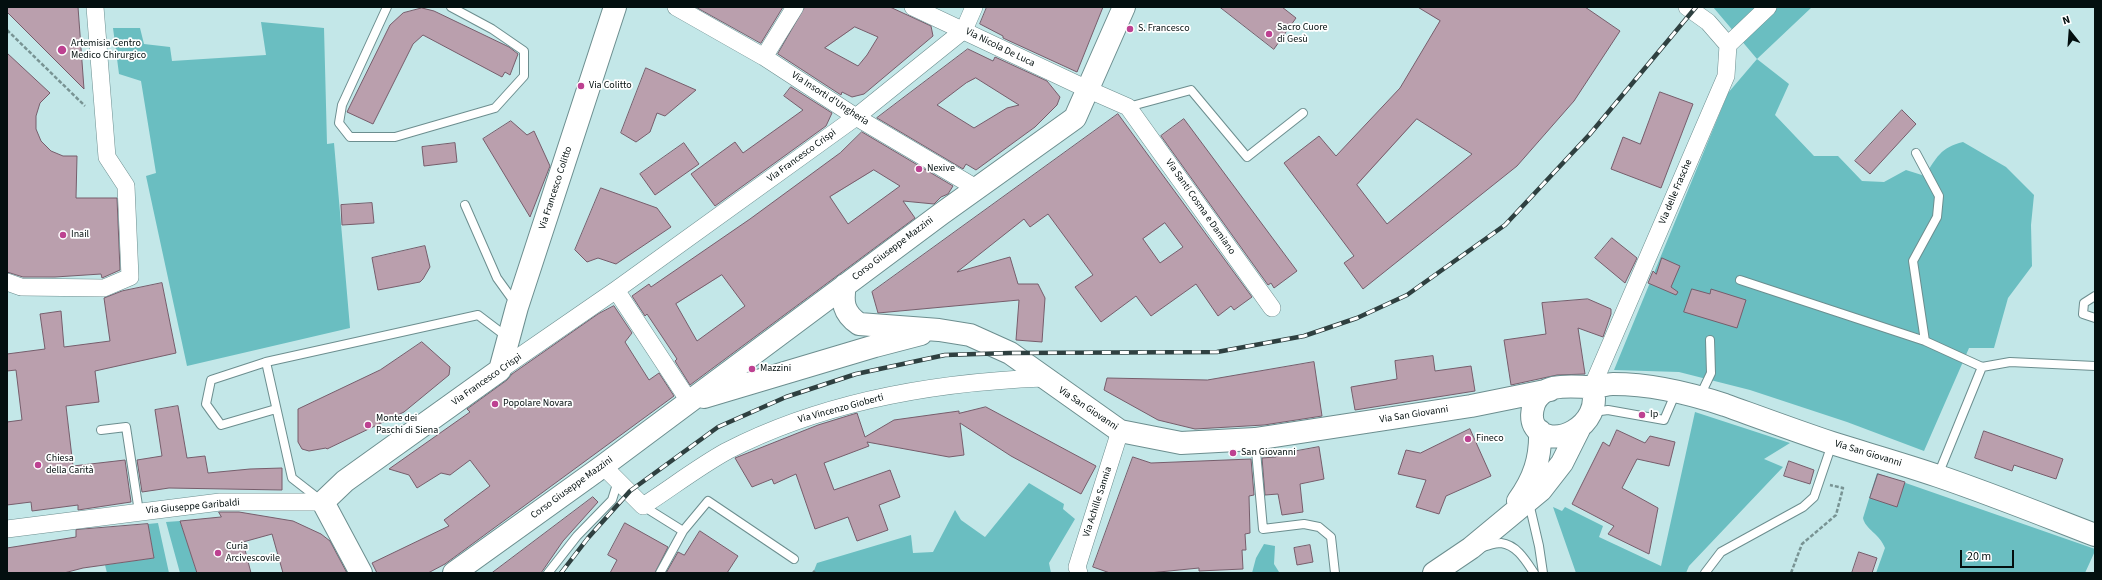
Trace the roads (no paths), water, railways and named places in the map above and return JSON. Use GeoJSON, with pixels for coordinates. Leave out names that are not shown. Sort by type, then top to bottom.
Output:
{"type":"FeatureCollection","features":[{"type":"Feature","properties":{"kind":"main road","name":"Via Francesco Colitto"},"geometry":{"type":"LineString","coordinates":[[500,370],[517,307],[615,7]]}},
{"type":"Feature","properties":{"kind":"main road","name":"Corso Giuseppe Mazzini"},"geometry":{"type":"LineString","coordinates":[[454,573],[611,473],[689,401],[976,188],[1075,118],[1124,7]]}},
{"type":"Feature","properties":{"kind":"main road","name":"Via San Giovanni"},"geometry":{"type":"LineString","coordinates":[[845,285],[843,299],[845,310],[851,318],[859,324],[970,334],[1010,353],[1120,431],[1181,443],[1255,439],[1471,406],[1550,390]]}},
{"type":"Feature","properties":{"kind":"main road","name":"Corso Giuseppe Mazzini"},"geometry":{"type":"LineString","coordinates":[[689,401],[875,346],[938,330]]}},
{"type":"Feature","properties":{"kind":"main road","name":"Via Francesco Crispi"},"geometry":{"type":"LineString","coordinates":[[323,502],[345,481],[500,370]]}},
{"type":"Feature","properties":{"kind":"main road","name":"Via San Giovanni"},"geometry":{"type":"LineString","coordinates":[[1589,409],[1611,384],[1638,385],[1700,396],[1833,443],[1938,476],[2095,535]]}},
{"type":"Feature","properties":{"kind":"main road"},"geometry":{"type":"LineString","coordinates":[[1498,525],[1523,494],[1533,476],[1540,456],[1536,426],[1532,411],[1535,402],[1541,394],[1550,390],[1571,386],[1589,409]]}},
{"type":"Feature","properties":{"kind":"main road","name":"Via San Giovanni"},"geometry":{"type":"LineString","coordinates":[[1471,406],[1503,407],[1519,412],[1536,426]]}},
{"type":"Feature","properties":{"kind":"main road"},"geometry":{"type":"LineString","coordinates":[[1536,426],[1558,436],[1567,435],[1589,409]]}},
{"type":"Feature","properties":{"kind":"main road"},"geometry":{"type":"LineString","coordinates":[[1434,573],[1471,548],[1541,490],[1562,463],[1589,409]]}},
{"type":"Feature","properties":{"kind":"main road"},"geometry":{"type":"LineString","coordinates":[[323,502],[361,573]]}},
{"type":"Feature","properties":{"kind":"street"},"geometry":{"type":"LineString","coordinates":[[7,282],[20,288],[104,288],[130,277],[126,186],[108,157],[95,7]]}},
{"type":"Feature","properties":{"kind":"street"},"geometry":{"type":"LineString","coordinates":[[764,57],[795,7]]}},
{"type":"Feature","properties":{"kind":"street","name":"Via Nicola De Luca"},"geometry":{"type":"LineString","coordinates":[[913,7],[1087,90],[1128,107]]}},
{"type":"Feature","properties":{"kind":"street","name":"Via Francesco Crispi"},"geometry":{"type":"LineString","coordinates":[[500,370],[616,290],[856,117],[964,30],[974,7]]}},
{"type":"Feature","properties":{"kind":"street"},"geometry":{"type":"LineString","coordinates":[[1687,7],[1708,22],[1728,45],[1768,7]]}},
{"type":"Feature","properties":{"kind":"street","name":"Via Insorti d'Ungheria"},"geometry":{"type":"LineString","coordinates":[[681,8],[764,57],[856,117],[976,188]]}},
{"type":"Feature","properties":{"kind":"street","name":"Via delle Frasche"},"geometry":{"type":"LineString","coordinates":[[1589,409],[1726,76],[1728,45]]}},
{"type":"Feature","properties":{"kind":"street","name":"Via Santi Cosma e Damiano"},"geometry":{"type":"LineString","coordinates":[[1128,107],[1272,308]]}},
{"type":"Feature","properties":{"kind":"street"},"geometry":{"type":"LineString","coordinates":[[616,290],[689,401]]}},
{"type":"Feature","properties":{"kind":"street","name":"Via Vincenzo Gioberti"},"geometry":{"type":"LineString","coordinates":[[643,506],[726,452],[800,419],[896,394],[998,380],[1044,378]]}},
{"type":"Feature","properties":{"kind":"street","name":"Via Achille Sannia"},"geometry":{"type":"LineString","coordinates":[[1079,573],[1077,567],[1120,431]]}},
{"type":"Feature","properties":{"kind":"street"},"geometry":{"type":"LineString","coordinates":[[611,473],[643,506]]}},
{"type":"Feature","properties":{"kind":"street","name":"Via Giuseppe Garibaldi"},"geometry":{"type":"LineString","coordinates":[[7,529],[220,502],[323,502]]}},
{"type":"Feature","properties":{"kind":"lane"},"geometry":{"type":"LineString","coordinates":[[387,7],[342,104],[339,123],[350,137],[395,137],[496,108],[524,76],[524,51],[492,29],[451,7]]}},
{"type":"Feature","properties":{"kind":"lane"},"geometry":{"type":"LineString","coordinates":[[1128,107],[1191,90],[1247,158],[1304,113]]}},
{"type":"Feature","properties":{"kind":"lane"},"geometry":{"type":"LineString","coordinates":[[1916,154],[1939,196],[1937,217],[1913,261],[1925,341]]}},
{"type":"Feature","properties":{"kind":"lane"},"geometry":{"type":"LineString","coordinates":[[465,205],[497,278],[517,307]]}},
{"type":"Feature","properties":{"kind":"lane"},"geometry":{"type":"LineString","coordinates":[[1740,280],[1925,341],[1982,367],[2010,362],[2095,366]]}},
{"type":"Feature","properties":{"kind":"lane"},"geometry":{"type":"LineString","coordinates":[[2095,296],[2084,303],[2083,314],[2095,318]]}},
{"type":"Feature","properties":{"kind":"lane"},"geometry":{"type":"LineString","coordinates":[[276,409],[221,425],[206,404],[211,380],[266,362],[478,315],[509,339]]}},
{"type":"Feature","properties":{"kind":"lane"},"geometry":{"type":"LineString","coordinates":[[1700,396],[1711,373],[1710,340]]}},
{"type":"Feature","properties":{"kind":"lane"},"geometry":{"type":"LineString","coordinates":[[266,362],[292,478],[323,502]]}},
{"type":"Feature","properties":{"kind":"lane"},"geometry":{"type":"LineString","coordinates":[[1938,476],[1982,367]]}},
{"type":"Feature","properties":{"kind":"lane"},"geometry":{"type":"LineString","coordinates":[[1589,409],[1608,410],[1664,420],[1676,391]]}},
{"type":"Feature","properties":{"kind":"lane"},"geometry":{"type":"LineString","coordinates":[[101,430],[126,427],[139,512]]}},
{"type":"Feature","properties":{"kind":"lane"},"geometry":{"type":"LineString","coordinates":[[1255,439],[1263,529],[1304,524],[1319,527],[1331,537],[1335,573]]}},
{"type":"Feature","properties":{"kind":"lane"},"geometry":{"type":"LineString","coordinates":[[1705,573],[1721,552],[1803,507],[1814,497],[1833,443]]}},
{"type":"Feature","properties":{"kind":"lane"},"geometry":{"type":"LineString","coordinates":[[548,573],[577,536],[612,500],[611,473]]}},
{"type":"Feature","properties":{"kind":"lane"},"geometry":{"type":"LineString","coordinates":[[660,573],[683,532],[708,501],[794,559]]}},
{"type":"Feature","properties":{"kind":"lane"},"geometry":{"type":"LineString","coordinates":[[1528,502],[1539,546],[1543,573]]}},
{"type":"Feature","properties":{"kind":"lane"},"geometry":{"type":"LineString","coordinates":[[643,506],[683,532]]}},
{"type":"Feature","properties":{"kind":"lane"},"geometry":{"type":"LineString","coordinates":[[1471,548],[1501,543],[1514,548],[1523,557],[1534,573]]}},
{"type":"Feature","properties":{"kind":"railway"},"geometry":{"type":"LineString","coordinates":[[561,573],[588,538],[630,491],[718,427],[786,397],[856,374],[945,355],[1010,353],[1217,352],[1304,336],[1357,318],[1407,295],[1505,225],[1590,134],[1696,7]]}},
{"type":"Feature","properties":{"kind":"place","name":"S. Francesco"},"geometry":{"type":"Point","coordinates":[1130,29]}},
{"type":"Feature","properties":{"kind":"place","name":"Sacro Cuore di Gesù"},"geometry":{"type":"Point","coordinates":[1269,34]}},
{"type":"Feature","properties":{"kind":"place","name":"Artemisia Centro Medico Chirurgico"},"geometry":{"type":"Point","coordinates":[62,50]}},
{"type":"Feature","properties":{"kind":"place","name":"Via Colitto"},"geometry":{"type":"Point","coordinates":[581,86]}},
{"type":"Feature","properties":{"kind":"place","name":"Nexive"},"geometry":{"type":"Point","coordinates":[919,169]}},
{"type":"Feature","properties":{"kind":"place","name":"Inail"},"geometry":{"type":"Point","coordinates":[63,235]}},
{"type":"Feature","properties":{"kind":"place","name":"Mazzini"},"geometry":{"type":"Point","coordinates":[752,369]}},
{"type":"Feature","properties":{"kind":"place","name":"Popolare Novara"},"geometry":{"type":"Point","coordinates":[495,404]}},
{"type":"Feature","properties":{"kind":"place","name":"Ip"},"geometry":{"type":"Point","coordinates":[1642,415]}},
{"type":"Feature","properties":{"kind":"place","name":"Monte dei Paschi di Siena"},"geometry":{"type":"Point","coordinates":[368,425]}},
{"type":"Feature","properties":{"kind":"place","name":"Fineco"},"geometry":{"type":"Point","coordinates":[1468,439]}},
{"type":"Feature","properties":{"kind":"place","name":"San Giovanni"},"geometry":{"type":"Point","coordinates":[1233,453]}},
{"type":"Feature","properties":{"kind":"place","name":"Chiesa della Carità"},"geometry":{"type":"Point","coordinates":[38,465]}},
{"type":"Feature","properties":{"kind":"place","name":"Curia Arcivescovile"},"geometry":{"type":"Point","coordinates":[218,553]}}]}
